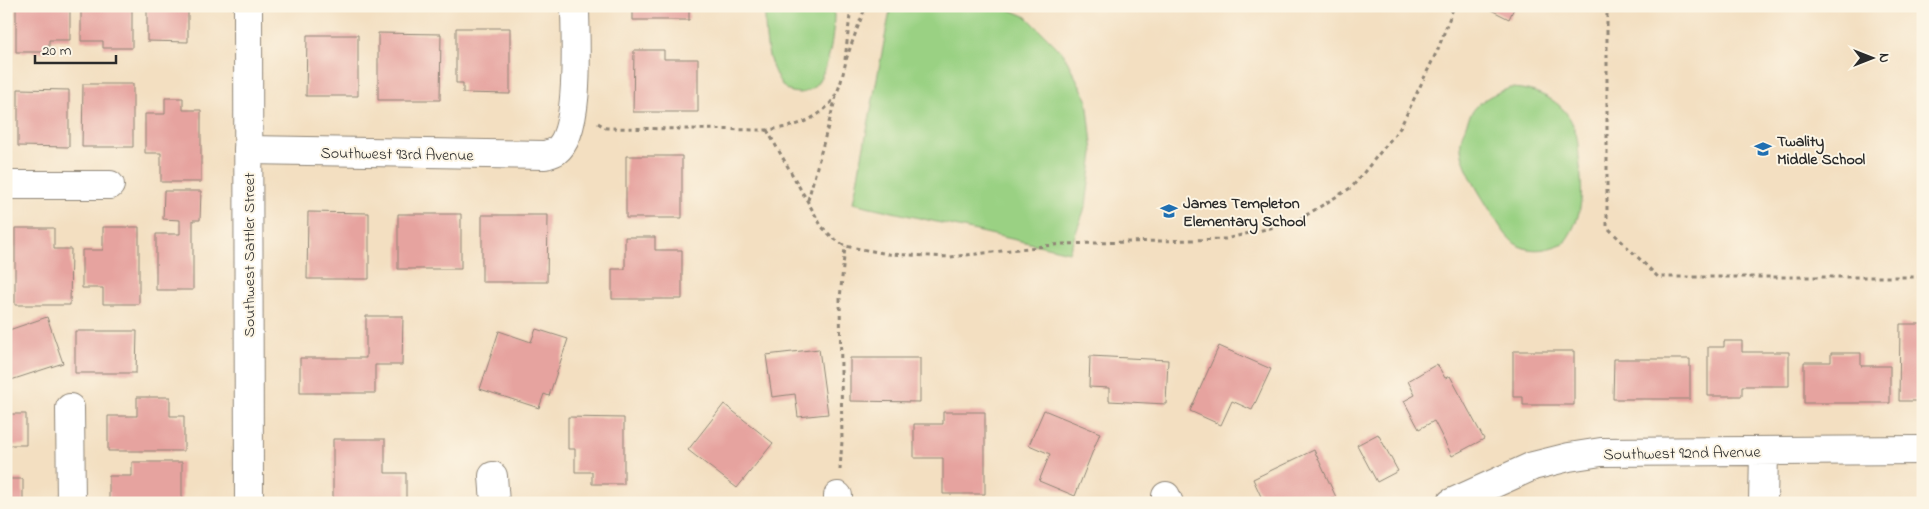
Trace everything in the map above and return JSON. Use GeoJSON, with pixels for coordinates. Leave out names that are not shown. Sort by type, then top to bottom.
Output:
{"type":"FeatureCollection","features":[{"type":"Feature","properties":{"kind":"street","name":"Southwest Sattler Street"},"geometry":{"type":"LineString","coordinates":[[248,6],[249,503]]}},
{"type":"Feature","properties":{"kind":"street"},"geometry":{"type":"LineString","coordinates":[[575,6],[575,108]]}},
{"type":"Feature","properties":{"kind":"street","name":"Southwest 93rd Avenue"},"geometry":{"type":"LineString","coordinates":[[248,150],[545,155],[557,151],[565,138],[575,108]]}},
{"type":"Feature","properties":{"kind":"street"},"geometry":{"type":"LineString","coordinates":[[6,185],[110,185]]}},
{"type":"Feature","properties":{"kind":"street"},"geometry":{"type":"LineString","coordinates":[[70,408],[71,503]]}},
{"type":"Feature","properties":{"kind":"street","name":"Southwest 92nd Avenue"},"geometry":{"type":"LineString","coordinates":[[1451,503],[1532,466],[1601,452],[1923,450]]}},
{"type":"Feature","properties":{"kind":"street"},"geometry":{"type":"LineString","coordinates":[[1764,451],[1764,503]]}},
{"type":"Feature","properties":{"kind":"path"},"geometry":{"type":"LineString","coordinates":[[844,68],[851,6]]}},
{"type":"Feature","properties":{"kind":"path"},"geometry":{"type":"LineString","coordinates":[[808,201],[844,68],[858,24],[866,6]]}},
{"type":"Feature","properties":{"kind":"path"},"geometry":{"type":"LineString","coordinates":[[767,130],[822,227],[832,238],[845,246],[888,254],[950,257],[1062,244],[1225,239],[1294,222],[1352,187],[1400,128],[1438,49],[1454,6]]}},
{"type":"Feature","properties":{"kind":"path"},"geometry":{"type":"LineString","coordinates":[[1607,6],[1607,227],[1658,277],[1923,277]]}},
{"type":"Feature","properties":{"kind":"path"},"geometry":{"type":"LineString","coordinates":[[575,108],[606,128],[767,130],[789,127],[816,116],[831,102],[838,89]]}},
{"type":"Feature","properties":{"kind":"path"},"geometry":{"type":"LineString","coordinates":[[838,499],[842,441],[840,299],[845,246]]}},
{"type":"Feature","properties":{"kind":"green space"},"geometry":{"type":"Polygon","coordinates":[[[765,6],[834,6],[833,31],[827,63],[821,77],[813,87],[802,93],[789,91],[784,87],[773,68],[768,51],[765,6]]]}},
{"type":"Feature","properties":{"kind":"green space"},"geometry":{"type":"Polygon","coordinates":[[[891,6],[1001,6],[1027,17],[1063,53],[1087,99],[1093,153],[1086,205],[1069,252],[853,203],[891,6]]]}},
{"type":"Feature","properties":{"kind":"green space"},"geometry":{"type":"Polygon","coordinates":[[[1511,88],[1539,94],[1556,103],[1568,116],[1576,135],[1581,187],[1578,215],[1564,243],[1547,248],[1536,250],[1525,248],[1510,240],[1476,186],[1463,158],[1461,138],[1474,109],[1490,96],[1511,88]]]}},
{"type":"Feature","properties":{"kind":"building"},"geometry":{"type":"Polygon","coordinates":[[[16,6],[70,6],[70,40],[49,40],[49,52],[16,52],[16,6]]]}},
{"type":"Feature","properties":{"kind":"building"},"geometry":{"type":"Polygon","coordinates":[[[81,6],[132,6],[132,48],[103,48],[103,41],[81,41],[81,6]]]}},
{"type":"Feature","properties":{"kind":"building"},"geometry":{"type":"Polygon","coordinates":[[[147,6],[188,6],[188,42],[147,41],[147,6]]]}},
{"type":"Feature","properties":{"kind":"building"},"geometry":{"type":"Polygon","coordinates":[[[633,6],[689,6],[689,20],[633,20],[633,6]]]}},
{"type":"Feature","properties":{"kind":"building"},"geometry":{"type":"Polygon","coordinates":[[[1483,6],[1515,6],[1509,19],[1483,6]]]}},
{"type":"Feature","properties":{"kind":"building"},"geometry":{"type":"Polygon","coordinates":[[[456,28],[510,28],[510,94],[463,93],[463,83],[456,83],[456,28]]]}},
{"type":"Feature","properties":{"kind":"building"},"geometry":{"type":"Polygon","coordinates":[[[378,33],[441,34],[440,100],[378,100],[378,33]]]}},
{"type":"Feature","properties":{"kind":"building"},"geometry":{"type":"Polygon","coordinates":[[[307,35],[358,35],[358,96],[306,96],[307,35]]]}},
{"type":"Feature","properties":{"kind":"building"},"geometry":{"type":"Polygon","coordinates":[[[634,50],[664,50],[664,59],[698,59],[698,112],[633,112],[634,50]]]}},
{"type":"Feature","properties":{"kind":"building"},"geometry":{"type":"Polygon","coordinates":[[[83,84],[133,84],[133,147],[82,147],[83,84]]]}},
{"type":"Feature","properties":{"kind":"building"},"geometry":{"type":"Polygon","coordinates":[[[18,89],[69,90],[69,147],[18,146],[18,89]]]}},
{"type":"Feature","properties":{"kind":"building"},"geometry":{"type":"Polygon","coordinates":[[[165,98],[183,98],[183,110],[201,110],[201,182],[161,182],[161,153],[145,153],[145,114],[165,114],[165,98]]]}},
{"type":"Feature","properties":{"kind":"building"},"geometry":{"type":"Polygon","coordinates":[[[626,156],[682,156],[682,218],[626,218],[626,156]]]}},
{"type":"Feature","properties":{"kind":"building"},"geometry":{"type":"Polygon","coordinates":[[[164,191],[201,191],[200,220],[193,220],[193,290],[156,290],[156,234],[180,234],[180,220],[163,219],[164,191]]]}},
{"type":"Feature","properties":{"kind":"building"},"geometry":{"type":"Polygon","coordinates":[[[308,212],[369,213],[369,279],[307,279],[308,212]]]}},
{"type":"Feature","properties":{"kind":"building"},"geometry":{"type":"Polygon","coordinates":[[[398,214],[461,214],[461,269],[398,269],[398,214]]]}},
{"type":"Feature","properties":{"kind":"building"},"geometry":{"type":"Polygon","coordinates":[[[482,215],[548,215],[547,282],[482,282],[482,215]]]}},
{"type":"Feature","properties":{"kind":"building"},"geometry":{"type":"Polygon","coordinates":[[[103,227],[139,227],[139,304],[103,304],[103,288],[82,288],[82,250],[103,250],[103,227]]]}},
{"type":"Feature","properties":{"kind":"building"},"geometry":{"type":"Polygon","coordinates":[[[15,228],[54,228],[54,249],[71,249],[70,305],[15,305],[15,228]]]}},
{"type":"Feature","properties":{"kind":"building"},"geometry":{"type":"Polygon","coordinates":[[[625,237],[655,237],[655,250],[682,250],[682,299],[612,299],[612,269],[625,269],[625,237]]]}},
{"type":"Feature","properties":{"kind":"building"},"geometry":{"type":"Polygon","coordinates":[[[366,316],[403,316],[402,365],[375,365],[375,393],[300,393],[300,358],[366,358],[366,316]]]}},
{"type":"Feature","properties":{"kind":"building"},"geometry":{"type":"Polygon","coordinates":[[[47,317],[63,363],[8,381],[6,331],[47,317]]]}},
{"type":"Feature","properties":{"kind":"building"},"geometry":{"type":"Polygon","coordinates":[[[1900,324],[1923,324],[1923,401],[1899,401],[1900,324]]]}},
{"type":"Feature","properties":{"kind":"building"},"geometry":{"type":"Polygon","coordinates":[[[536,329],[568,339],[549,396],[544,394],[539,408],[480,389],[499,331],[531,342],[536,329]]]}},
{"type":"Feature","properties":{"kind":"building"},"geometry":{"type":"Polygon","coordinates":[[[75,331],[137,331],[136,373],[75,373],[75,331]]]}},
{"type":"Feature","properties":{"kind":"building"},"geometry":{"type":"Polygon","coordinates":[[[1724,341],[1742,341],[1742,352],[1789,352],[1789,386],[1742,386],[1742,396],[1708,396],[1708,347],[1724,347],[1724,341]]]}},
{"type":"Feature","properties":{"kind":"building"},"geometry":{"type":"Polygon","coordinates":[[[1219,346],[1271,369],[1252,410],[1232,401],[1221,425],[1190,411],[1219,346]]]}},
{"type":"Feature","properties":{"kind":"building"},"geometry":{"type":"Polygon","coordinates":[[[819,349],[828,414],[798,417],[795,394],[772,397],[766,355],[819,349]]]}},
{"type":"Feature","properties":{"kind":"building"},"geometry":{"type":"Polygon","coordinates":[[[1513,351],[1574,351],[1574,405],[1523,405],[1523,397],[1513,397],[1513,351]]]}},
{"type":"Feature","properties":{"kind":"building"},"geometry":{"type":"Polygon","coordinates":[[[1831,353],[1861,353],[1861,366],[1890,366],[1890,403],[1804,403],[1804,362],[1831,362],[1831,353]]]}},
{"type":"Feature","properties":{"kind":"building"},"geometry":{"type":"Polygon","coordinates":[[[1090,356],[1168,360],[1166,404],[1109,401],[1109,388],[1089,387],[1090,356]]]}},
{"type":"Feature","properties":{"kind":"building"},"geometry":{"type":"Polygon","coordinates":[[[850,358],[920,358],[920,402],[850,401],[850,358]]]}},
{"type":"Feature","properties":{"kind":"building"},"geometry":{"type":"Polygon","coordinates":[[[1614,359],[1690,359],[1690,399],[1613,399],[1614,359]]]}},
{"type":"Feature","properties":{"kind":"building"},"geometry":{"type":"Polygon","coordinates":[[[1437,364],[1445,378],[1450,376],[1484,439],[1452,456],[1434,421],[1419,429],[1404,401],[1415,395],[1408,381],[1437,364]]]}},
{"type":"Feature","properties":{"kind":"building"},"geometry":{"type":"Polygon","coordinates":[[[137,397],[170,397],[170,416],[184,416],[184,451],[108,451],[108,416],[137,416],[137,397]]]}},
{"type":"Feature","properties":{"kind":"building"},"geometry":{"type":"Polygon","coordinates":[[[724,404],[773,443],[737,488],[688,450],[724,404]]]}},
{"type":"Feature","properties":{"kind":"building"},"geometry":{"type":"Polygon","coordinates":[[[1044,410],[1100,433],[1075,496],[1039,481],[1050,454],[1029,445],[1044,410]]]}},
{"type":"Feature","properties":{"kind":"building"},"geometry":{"type":"Polygon","coordinates":[[[943,412],[985,412],[985,494],[943,494],[943,458],[914,458],[914,424],[943,424],[943,412]]]}},
{"type":"Feature","properties":{"kind":"building"},"geometry":{"type":"Polygon","coordinates":[[[6,414],[26,414],[26,445],[6,445],[6,414]]]}},
{"type":"Feature","properties":{"kind":"building"},"geometry":{"type":"Polygon","coordinates":[[[568,417],[624,418],[624,484],[592,484],[592,472],[575,472],[575,449],[568,449],[568,417]]]}},
{"type":"Feature","properties":{"kind":"building"},"geometry":{"type":"Polygon","coordinates":[[[1378,434],[1398,471],[1377,482],[1357,445],[1378,434]]]}},
{"type":"Feature","properties":{"kind":"building"},"geometry":{"type":"Polygon","coordinates":[[[333,439],[385,439],[385,473],[406,473],[406,503],[333,503],[333,439]]]}},
{"type":"Feature","properties":{"kind":"building"},"geometry":{"type":"Polygon","coordinates":[[[1314,450],[1336,497],[1323,503],[1264,503],[1253,479],[1314,450]]]}},
{"type":"Feature","properties":{"kind":"building"},"geometry":{"type":"Polygon","coordinates":[[[132,462],[182,462],[182,503],[109,503],[109,476],[132,476],[132,462]]]}},
{"type":"Feature","properties":{"kind":"building"},"geometry":{"type":"Polygon","coordinates":[[[6,479],[23,479],[23,503],[6,503],[6,479]]]}},
{"type":"Feature","properties":{"kind":"place","name":"Twality Middle School"},"geometry":{"type":"Point","coordinates":[1763,149]}},
{"type":"Feature","properties":{"kind":"place","name":"James Templeton Elementary School"},"geometry":{"type":"Point","coordinates":[1169,211]}}]}
